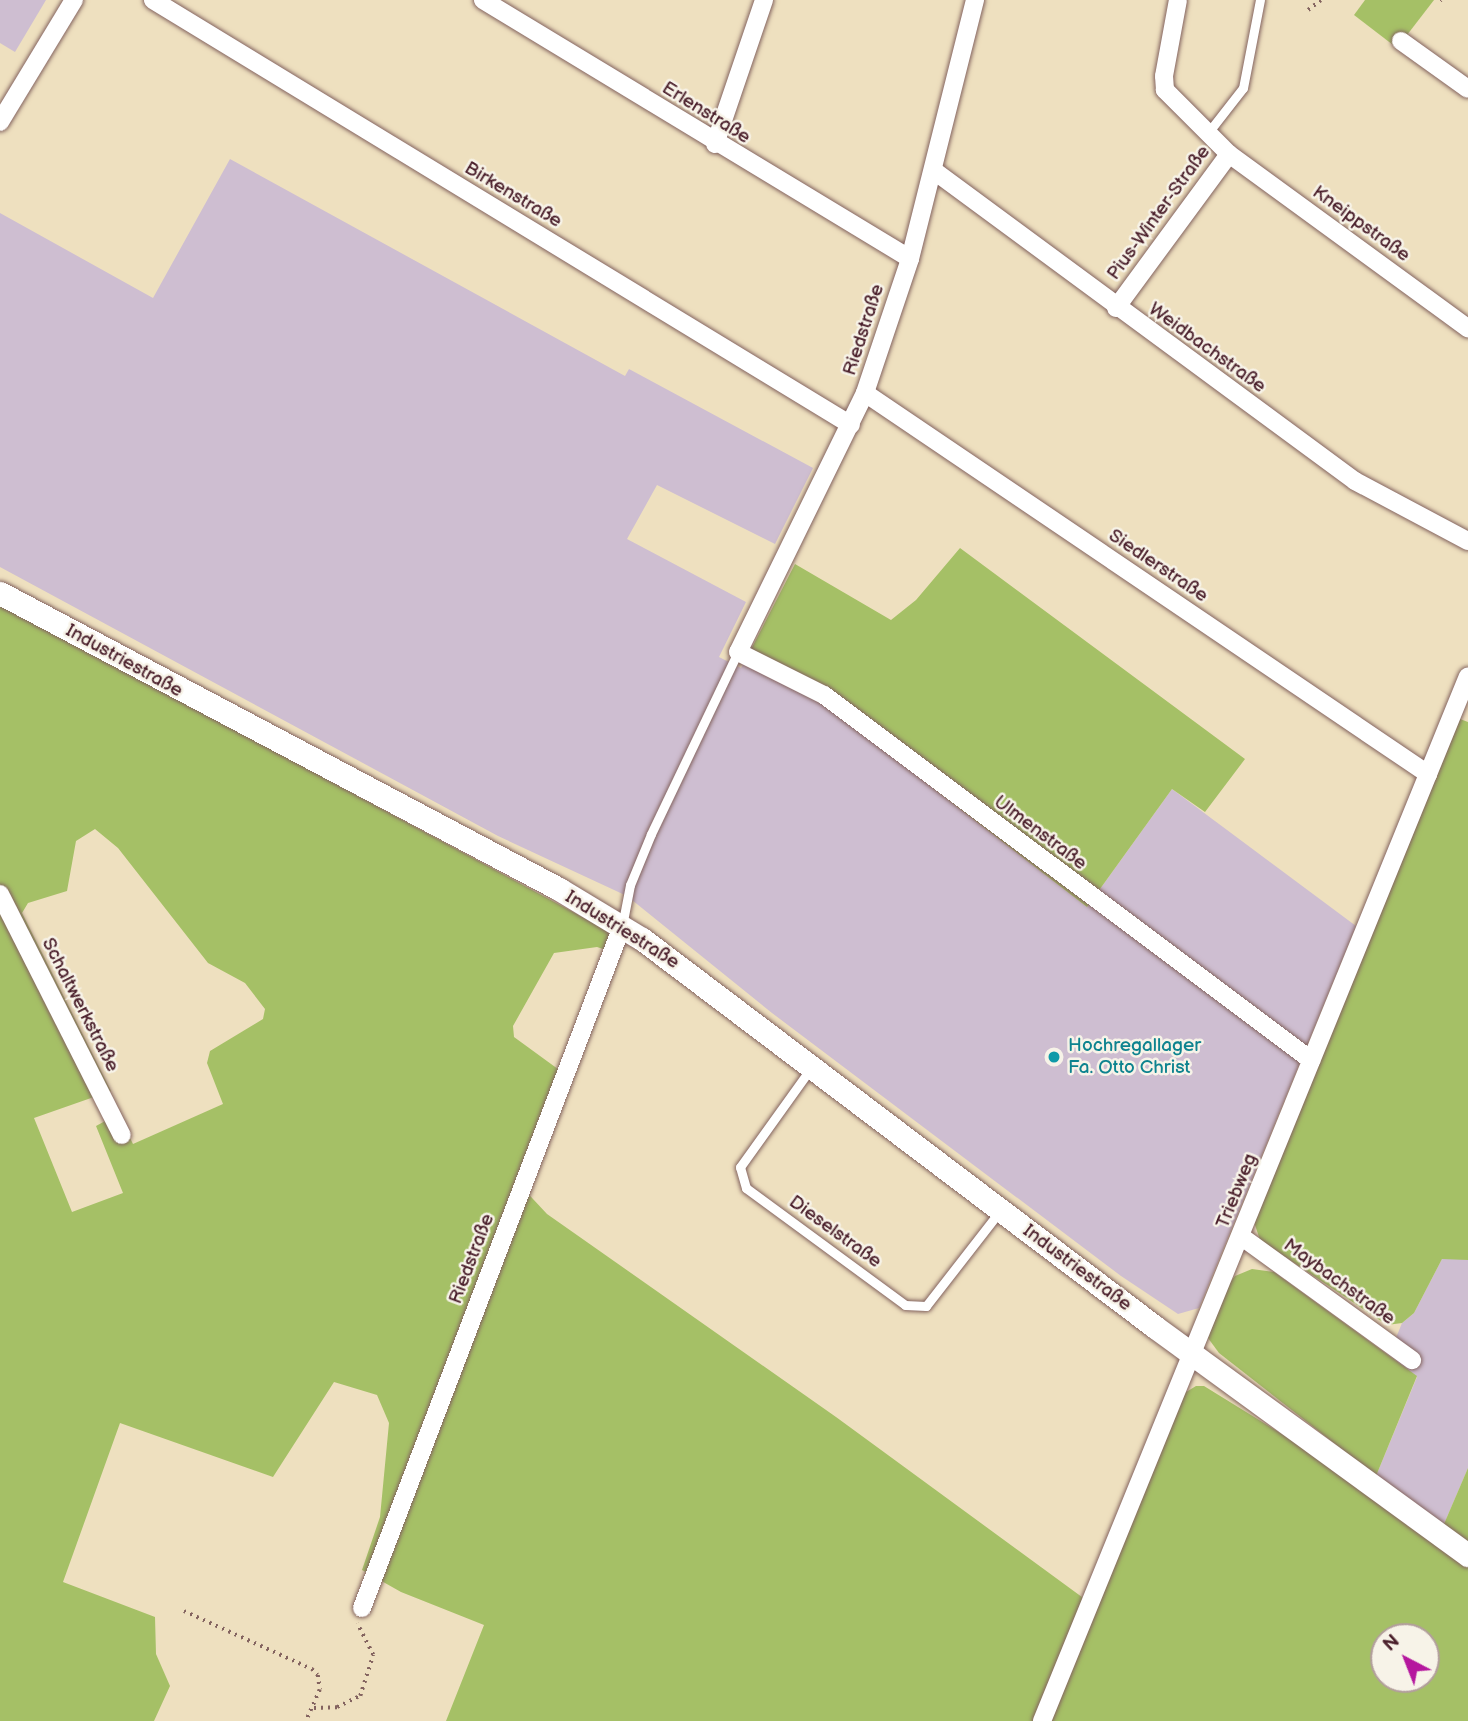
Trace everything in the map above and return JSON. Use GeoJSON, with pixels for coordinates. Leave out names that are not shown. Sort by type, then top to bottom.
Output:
{"type":"FeatureCollection","features":[{"type":"Feature","properties":{"kind":"street"},"geometry":{"type":"LineString","coordinates":[[0,122],[74,0]]}},
{"type":"Feature","properties":{"kind":"street","name":"Birkenstraße"},"geometry":{"type":"LineString","coordinates":[[153,0],[851,425]]}},
{"type":"Feature","properties":{"kind":"street","name":"Erlenstraße"},"geometry":{"type":"LineString","coordinates":[[483,0],[715,144],[910,259]]}},
{"type":"Feature","properties":{"kind":"street"},"geometry":{"type":"LineString","coordinates":[[715,144],[764,0]]}},
{"type":"Feature","properties":{"kind":"street","name":"Riedstraße"},"geometry":{"type":"LineString","coordinates":[[738,652],[865,393],[910,259],[975,0]]}},
{"type":"Feature","properties":{"kind":"street","name":"Pius-Winter-Straße"},"geometry":{"type":"LineString","coordinates":[[1116,308],[1229,154],[1165,90],[1164,76],[1178,0]]}},
{"type":"Feature","properties":{"kind":"street"},"geometry":{"type":"LineString","coordinates":[[1401,41],[1468,89]]}},
{"type":"Feature","properties":{"kind":"street","name":"Kneippstraße"},"geometry":{"type":"LineString","coordinates":[[1229,154],[1468,328]]}},
{"type":"Feature","properties":{"kind":"street","name":"Weidbachstraße"},"geometry":{"type":"LineString","coordinates":[[933,170],[1116,308],[1355,481],[1468,541]]}},
{"type":"Feature","properties":{"kind":"street","name":"Siedlerstraße"},"geometry":{"type":"LineString","coordinates":[[865,393],[1428,774]]}},
{"type":"Feature","properties":{"kind":"street","name":"Industriestraße"},"geometry":{"type":"LineString","coordinates":[[0,593],[622,926],[1190,1352],[1468,1555]]}},
{"type":"Feature","properties":{"kind":"street","name":"Ulmenstraße"},"geometry":{"type":"LineString","coordinates":[[738,652],[824,695],[1311,1060]]}},
{"type":"Feature","properties":{"kind":"street","name":"Triebweg"},"geometry":{"type":"LineString","coordinates":[[1042,1721],[1190,1352],[1241,1237],[1468,676]]}},
{"type":"Feature","properties":{"kind":"street","name":"Schaltwerkstraße"},"geometry":{"type":"LineString","coordinates":[[0,894],[122,1135]]}},
{"type":"Feature","properties":{"kind":"street","name":"Riedstraße"},"geometry":{"type":"LineString","coordinates":[[362,1608],[622,926]]}},
{"type":"Feature","properties":{"kind":"street","name":"Maybachstraße"},"geometry":{"type":"LineString","coordinates":[[1241,1237],[1412,1360]]}},
{"type":"Feature","properties":{"kind":"lane"},"geometry":{"type":"LineString","coordinates":[[1207,134],[1242,88],[1260,0]]}},
{"type":"Feature","properties":{"kind":"lane"},"geometry":{"type":"LineString","coordinates":[[622,926],[630,885],[651,834],[738,652]]}},
{"type":"Feature","properties":{"kind":"lane","name":"Dieselstraße"},"geometry":{"type":"LineString","coordinates":[[812,1066],[740,1167],[746,1188],[905,1305],[926,1306],[1001,1210]]}},
{"type":"Feature","properties":{"kind":"path"},"geometry":{"type":"LineString","coordinates":[[1308,10],[1321,0]]}},
{"type":"Feature","properties":{"kind":"path"},"geometry":{"type":"LineString","coordinates":[[314,1709],[337,1707],[360,1696],[373,1656],[356,1626],[362,1608]]}},
{"type":"Feature","properties":{"kind":"path"},"geometry":{"type":"LineString","coordinates":[[184,1611],[312,1669],[320,1682],[314,1709],[306,1721]]}},
{"type":"Feature","properties":{"kind":"shaded area"},"geometry":{"type":"Polygon","coordinates":[[[0,0],[46,0],[15,52],[0,43],[0,0]]]}},
{"type":"Feature","properties":{"kind":"shaded area"},"geometry":{"type":"Polygon","coordinates":[[[230,159],[625,376],[629,369],[813,468],[775,544],[657,485],[627,539],[746,602],[719,657],[741,668],[745,661],[815,697],[1087,907],[1172,789],[1356,926],[1199,1308],[1178,1314],[1121,1276],[772,1013],[627,896],[498,836],[0,567],[0,213],[153,298],[230,159]]]}},
{"type":"Feature","properties":{"kind":"shaded area"},"geometry":{"type":"Polygon","coordinates":[[[1451,1256],[1468,1260],[1468,1468],[1444,1524],[1376,1476],[1417,1377],[1389,1355],[1402,1323],[1414,1313],[1442,1259],[1451,1256]]]}},
{"type":"Feature","properties":{"kind":"green space"},"geometry":{"type":"Polygon","coordinates":[[[1365,0],[1434,0],[1397,48],[1354,15],[1365,0]]]}},
{"type":"Feature","properties":{"kind":"green space"},"geometry":{"type":"Polygon","coordinates":[[[960,548],[1245,759],[1205,812],[1172,789],[1087,907],[815,697],[745,661],[795,564],[891,620],[916,600],[960,548]]]}},
{"type":"Feature","properties":{"kind":"green space"},"geometry":{"type":"Polygon","coordinates":[[[0,603],[612,933],[606,950],[597,947],[554,953],[513,1026],[514,1037],[562,1072],[519,1184],[547,1214],[836,1417],[1086,1600],[1178,1397],[1196,1386],[1204,1386],[1311,1452],[1468,1567],[1468,1721],[446,1721],[484,1625],[401,1592],[362,1570],[380,1517],[389,1423],[377,1395],[334,1382],[273,1477],[120,1423],[63,1582],[155,1617],[156,1654],[170,1686],[154,1721],[0,1721],[0,603]],[[95,829],[76,841],[67,891],[28,903],[22,913],[111,1091],[34,1118],[72,1212],[123,1193],[96,1126],[118,1114],[133,1144],[223,1104],[207,1063],[210,1051],[263,1019],[265,1009],[245,983],[208,963],[118,848],[95,829]]]}},
{"type":"Feature","properties":{"kind":"green space"},"geometry":{"type":"Polygon","coordinates":[[[1460,719],[1468,722],[1468,1260],[1442,1259],[1414,1313],[1402,1323],[1387,1325],[1260,1240],[1254,1222],[1460,719]]]}},
{"type":"Feature","properties":{"kind":"green space"},"geometry":{"type":"Polygon","coordinates":[[[1252,1269],[1274,1272],[1417,1376],[1376,1476],[1219,1353],[1208,1338],[1228,1285],[1235,1276],[1252,1269]]]}},
{"type":"Feature","properties":{"kind":"green space"},"geometry":{"type":"Polygon","coordinates":[[[1468,1468],[1468,1542],[1444,1524],[1468,1468]]]}},
{"type":"Feature","properties":{"kind":"place","name":"Hochregallager Fa. Otto Christ"},"geometry":{"type":"Point","coordinates":[1054,1057]}}]}
